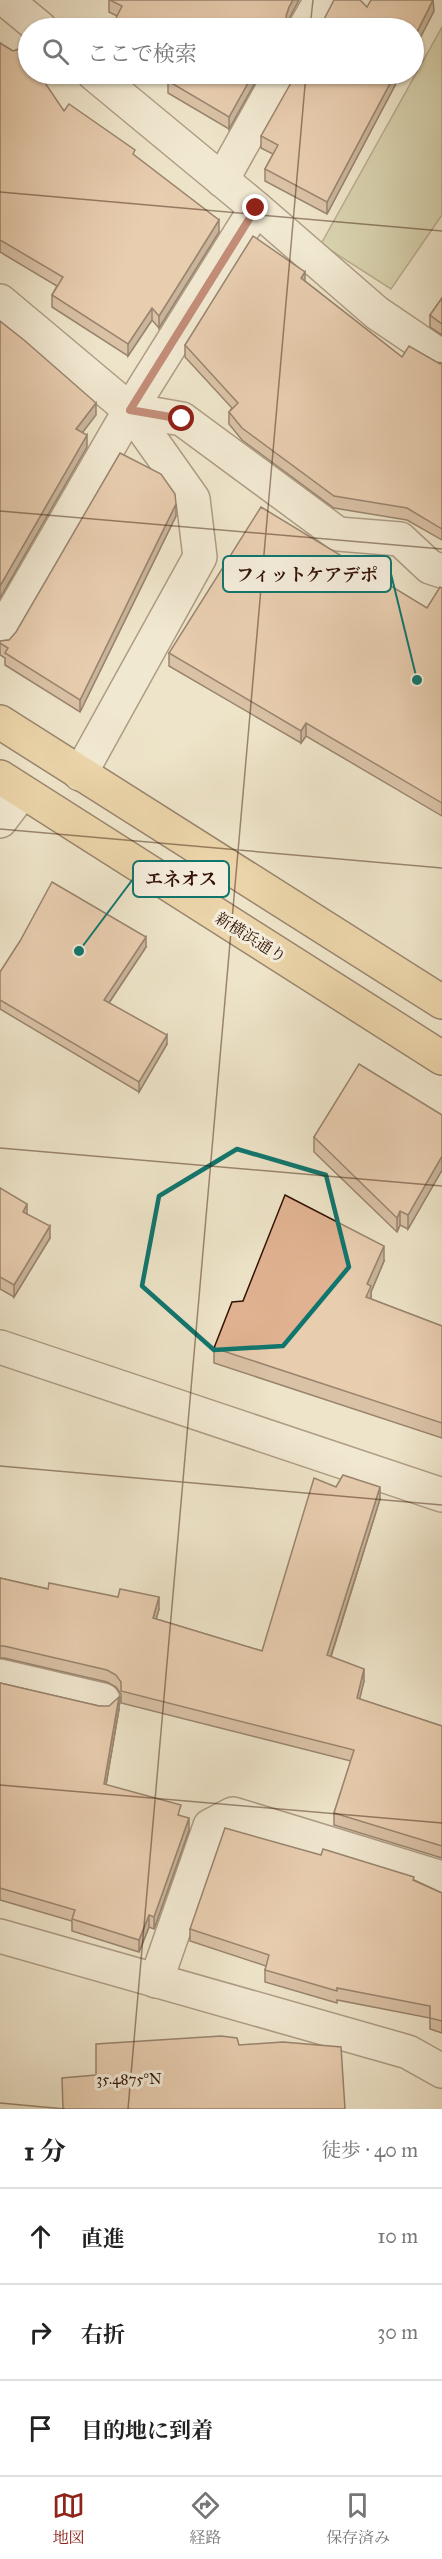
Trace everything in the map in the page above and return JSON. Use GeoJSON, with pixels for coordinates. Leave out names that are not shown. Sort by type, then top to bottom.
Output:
{"type":"FeatureCollection","features":[{"type":"Feature","properties":{"kind":"main road"},"geometry":{"type":"LineString","coordinates":[[0,722],[442,1002]]}},
{"type":"Feature","properties":{"kind":"main road","name":"新横浜通り"},"geometry":{"type":"LineString","coordinates":[[11,784],[442,1058]]}},
{"type":"Feature","properties":{"kind":"street"},"geometry":{"type":"LineString","coordinates":[[6,0],[28,18]]}},
{"type":"Feature","properties":{"kind":"street"},"geometry":{"type":"LineString","coordinates":[[311,18],[321,0]]}},
{"type":"Feature","properties":{"kind":"street"},"geometry":{"type":"LineString","coordinates":[[106,84],[256,208],[377,313],[442,357]]}},
{"type":"Feature","properties":{"kind":"street"},"geometry":{"type":"LineString","coordinates":[[222,180],[275,84]]}},
{"type":"Feature","properties":{"kind":"street"},"geometry":{"type":"LineString","coordinates":[[0,635],[130,410],[256,208]]}},
{"type":"Feature","properties":{"kind":"street"},"geometry":{"type":"LineString","coordinates":[[0,301],[130,410],[193,500],[200,557],[80,774]]}},
{"type":"Feature","properties":{"kind":"street"},"geometry":{"type":"LineString","coordinates":[[130,410],[182,419],[338,534],[400,539],[430,567],[442,571]]}},
{"type":"Feature","properties":{"kind":"street"},"geometry":{"type":"LineString","coordinates":[[0,821],[11,784]]}},
{"type":"Feature","properties":{"kind":"street"},"geometry":{"type":"LineString","coordinates":[[0,1347],[442,1495]]}},
{"type":"Feature","properties":{"kind":"street"},"geometry":{"type":"LineString","coordinates":[[0,1676],[103,1700]]}},
{"type":"Feature","properties":{"kind":"street"},"geometry":{"type":"LineString","coordinates":[[156,1981],[210,1826],[232,1814],[442,1878]]}},
{"type":"Feature","properties":{"kind":"street"},"geometry":{"type":"LineString","coordinates":[[0,1936],[408,2052],[442,2071]]}},
{"type":"Feature","properties":{"kind":"highlighted area"},"geometry":{"type":"Polygon","coordinates":[[[237,1149],[326,1175],[349,1267],[283,1346],[214,1350],[142,1286],[159,1196],[237,1149]]]}},
{"type":"Feature","properties":{"kind":"green space"},"geometry":{"type":"Polygon","coordinates":[[[442,27],[442,215],[391,289],[321,244],[410,84],[424,84],[424,59],[442,27]]]}},
{"type":"Feature","properties":{"kind":"building"},"geometry":{"type":"Polygon","coordinates":[[[110,0],[293,0],[287,18],[116,18],[122,6],[110,0]]]}},
{"type":"Feature","properties":{"kind":"building"},"geometry":{"type":"Polygon","coordinates":[[[334,0],[360,0],[367,7],[371,0],[433,0],[424,18],[325,18],[334,0]]]}},
{"type":"Feature","properties":{"kind":"building"},"geometry":{"type":"Polygon","coordinates":[[[0,43],[13,51],[18,49],[18,84],[46,84],[64,111],[69,104],[135,150],[133,154],[219,220],[159,316],[152,308],[128,344],[52,295],[63,277],[0,240],[0,43]]]}},
{"type":"Feature","properties":{"kind":"building"},"geometry":{"type":"Polygon","coordinates":[[[173,84],[247,84],[229,117],[173,84]]]}},
{"type":"Feature","properties":{"kind":"building"},"geometry":{"type":"Polygon","coordinates":[[[290,84],[390,84],[327,202],[265,169],[278,145],[261,136],[290,84]]]}},
{"type":"Feature","properties":{"kind":"building"},"geometry":{"type":"Polygon","coordinates":[[[253,236],[305,272],[301,278],[402,357],[409,346],[440,364],[442,363],[442,529],[407,508],[334,496],[242,428],[229,412],[238,403],[185,345],[253,236]]]}},
{"type":"Feature","properties":{"kind":"building"},"geometry":{"type":"Polygon","coordinates":[[[442,298],[442,324],[430,315],[442,298]]]}},
{"type":"Feature","properties":{"kind":"building"},"geometry":{"type":"Polygon","coordinates":[[[0,321],[96,403],[76,429],[87,435],[0,586],[0,321]]]}},
{"type":"Feature","properties":{"kind":"building"},"geometry":{"type":"Polygon","coordinates":[[[120,453],[161,474],[175,494],[176,504],[80,700],[5,653],[8,648],[0,641],[9,640],[16,632],[120,453]]]}},
{"type":"Feature","properties":{"kind":"building"},"geometry":{"type":"Polygon","coordinates":[[[261,507],[427,608],[440,587],[442,588],[442,803],[306,723],[301,731],[169,653],[261,507]]]}},
{"type":"Feature","properties":{"kind":"building"},"geometry":{"type":"Polygon","coordinates":[[[52,882],[146,937],[104,1000],[167,1035],[139,1082],[0,1000],[0,972],[20,941],[52,882]]]}},
{"type":"Feature","properties":{"kind":"building"},"geometry":{"type":"Polygon","coordinates":[[[359,1064],[442,1115],[442,1156],[408,1215],[400,1211],[397,1218],[314,1137],[359,1064]]]}},
{"type":"Feature","properties":{"kind":"building"},"geometry":{"type":"Polygon","coordinates":[[[0,1188],[27,1204],[23,1212],[50,1226],[14,1285],[0,1277],[0,1188]]]}},
{"type":"Feature","properties":{"kind":"building"},"geometry":{"type":"Polygon","coordinates":[[[285,1195],[384,1246],[367,1284],[371,1286],[366,1297],[442,1326],[442,1423],[214,1348],[232,1302],[243,1301],[285,1195]]]}},
{"type":"Feature","properties":{"kind":"building"},"geometry":{"type":"Polygon","coordinates":[[[343,1475],[380,1487],[327,1655],[364,1669],[357,1698],[442,1726],[442,1846],[334,1813],[354,1750],[121,1691],[121,1682],[116,1675],[107,1670],[0,1646],[0,1578],[48,1589],[49,1583],[118,1597],[120,1589],[159,1597],[153,1618],[262,1651],[314,1478],[336,1487],[343,1475]]]}},
{"type":"Feature","properties":{"kind":"building"},"geometry":{"type":"Polygon","coordinates":[[[0,1683],[99,1706],[109,1706],[119,1697],[104,1784],[181,1805],[178,1815],[189,1818],[154,1917],[149,1915],[139,1940],[72,1919],[75,1910],[0,1888],[0,1683]]]}},
{"type":"Feature","properties":{"kind":"building"},"geometry":{"type":"Polygon","coordinates":[[[225,1828],[321,1855],[323,1849],[414,1877],[413,1880],[442,1893],[442,2021],[430,2018],[430,2006],[337,1988],[337,1991],[265,1970],[269,1955],[190,1929],[225,1828]]]}},
{"type":"Feature","properties":{"kind":"building"},"geometry":{"type":"Polygon","coordinates":[[[221,2036],[237,2038],[239,2045],[283,2042],[341,2047],[345,2109],[63,2109],[62,2078],[96,2075],[96,2044],[221,2036]]]}},
{"type":"Feature","properties":{"kind":"place","name":"フィットケアデポ"},"geometry":{"type":"Point","coordinates":[417,680]}},
{"type":"Feature","properties":{"kind":"place","name":"エネオス"},"geometry":{"type":"Point","coordinates":[79,951]}},
{"type":"Feature","properties":{"kind":"route"},"geometry":{"type":"LineString","coordinates":[[182,419],[130,410],[256,208]]}}]}
